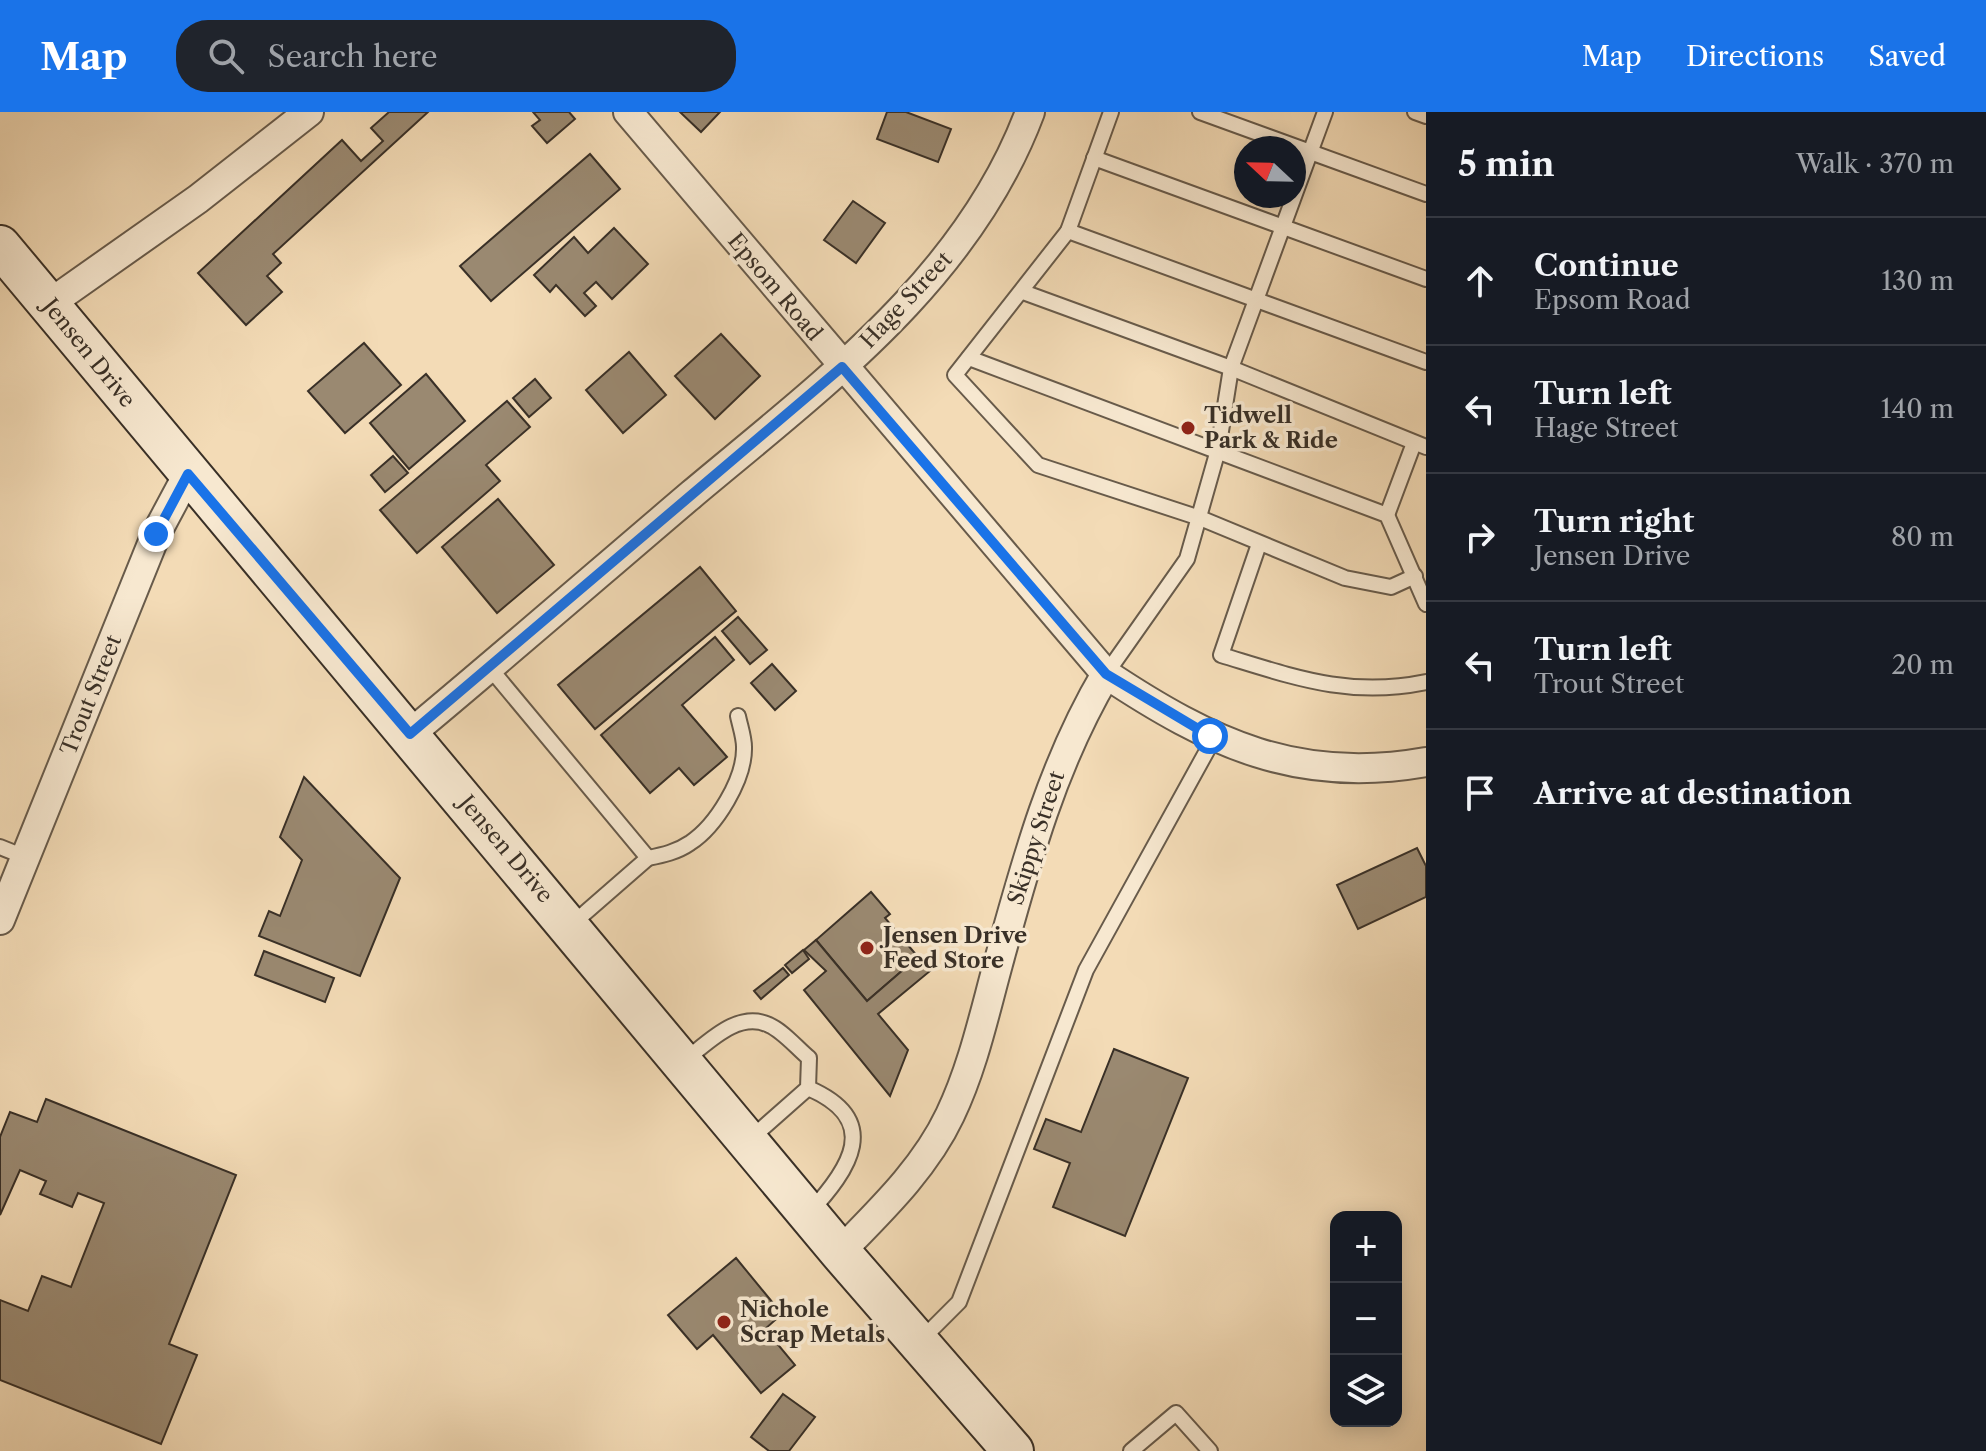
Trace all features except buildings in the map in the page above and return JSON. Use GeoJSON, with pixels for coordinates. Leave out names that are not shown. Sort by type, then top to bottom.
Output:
{"type":"FeatureCollection","features":[{"type":"Feature","properties":{"kind":"main road","name":"Jensen Drive"},"geometry":{"type":"LineString","coordinates":[[0,246],[840,1252],[1013,1451]]}},
{"type":"Feature","properties":{"kind":"street"},"geometry":{"type":"LineString","coordinates":[[49,304],[198,199],[309,112]]}},
{"type":"Feature","properties":{"kind":"street","name":"Epsom Road"},"geometry":{"type":"LineString","coordinates":[[628,112],[1106,674],[1154,706],[1214,738],[1267,758],[1334,768],[1426,762]]}},
{"type":"Feature","properties":{"kind":"street","name":"Hage Street"},"geometry":{"type":"LineString","coordinates":[[410,734],[842,367],[914,298],[966,233],[1011,156],[1030,112]]}},
{"type":"Feature","properties":{"kind":"street","name":"Trout Street"},"geometry":{"type":"LineString","coordinates":[[0,920],[13,852],[156,534],[188,474]]}},
{"type":"Feature","properties":{"kind":"street","name":"Skippy Street"},"geometry":{"type":"LineString","coordinates":[[840,1252],[887,1205],[921,1163],[950,1116],[970,1065],[1042,808],[1079,720],[1106,674]]}},
{"type":"Feature","properties":{"kind":"lane"},"geometry":{"type":"LineString","coordinates":[[1111,112],[1068,231],[955,375],[1038,465],[1200,518],[1345,578],[1391,587],[1415,576]]}},
{"type":"Feature","properties":{"kind":"lane"},"geometry":{"type":"LineString","coordinates":[[1200,112],[1426,194]]}},
{"type":"Feature","properties":{"kind":"lane"},"geometry":{"type":"LineString","coordinates":[[1106,674],[1187,559],[1218,450],[1231,368],[1325,112]]}},
{"type":"Feature","properties":{"kind":"lane"},"geometry":{"type":"LineString","coordinates":[[1415,112],[1426,116]]}},
{"type":"Feature","properties":{"kind":"lane"},"geometry":{"type":"LineString","coordinates":[[1094,158],[1426,279]]}},
{"type":"Feature","properties":{"kind":"lane"},"geometry":{"type":"LineString","coordinates":[[1068,231],[1426,362]]}},
{"type":"Feature","properties":{"kind":"lane"},"geometry":{"type":"LineString","coordinates":[[1023,292],[1231,368],[1420,445],[1387,515]]}},
{"type":"Feature","properties":{"kind":"lane"},"geometry":{"type":"LineString","coordinates":[[969,358],[1387,515],[1426,604]]}},
{"type":"Feature","properties":{"kind":"lane"},"geometry":{"type":"LineString","coordinates":[[1259,544],[1221,655],[1324,686],[1395,688],[1426,682]]}},
{"type":"Feature","properties":{"kind":"lane"},"geometry":{"type":"LineString","coordinates":[[489,667],[648,858]]}},
{"type":"Feature","properties":{"kind":"lane"},"geometry":{"type":"LineString","coordinates":[[570,927],[648,858],[674,852],[693,841],[718,813],[742,769],[744,747],[738,716]]}},
{"type":"Feature","properties":{"kind":"lane"},"geometry":{"type":"LineString","coordinates":[[919,1342],[959,1302],[1086,970],[1214,738]]}},
{"type":"Feature","properties":{"kind":"lane"},"geometry":{"type":"LineString","coordinates":[[683,1062],[731,1025],[769,1025],[809,1058],[808,1088],[748,1141]]}},
{"type":"Feature","properties":{"kind":"lane"},"geometry":{"type":"LineString","coordinates":[[808,1088],[834,1099],[853,1131],[852,1153],[839,1180],[808,1213]]}},
{"type":"Feature","properties":{"kind":"lane"},"geometry":{"type":"LineString","coordinates":[[1132,1451],[1176,1413],[1210,1451]]}},
{"type":"Feature","properties":{"kind":"place","name":"Tidwell Park & Ride"},"geometry":{"type":"Point","coordinates":[1188,428]}},
{"type":"Feature","properties":{"kind":"place","name":"Jensen Drive Feed Store"},"geometry":{"type":"Point","coordinates":[867,948]}},
{"type":"Feature","properties":{"kind":"place","name":"Nichole Scrap Metals"},"geometry":{"type":"Point","coordinates":[724,1322]}},
{"type":"Feature","properties":{"kind":"route"},"geometry":{"type":"LineString","coordinates":[[156,534],[188,474],[410,734],[842,367],[1106,674],[1154,706],[1210,736]]}}]}
